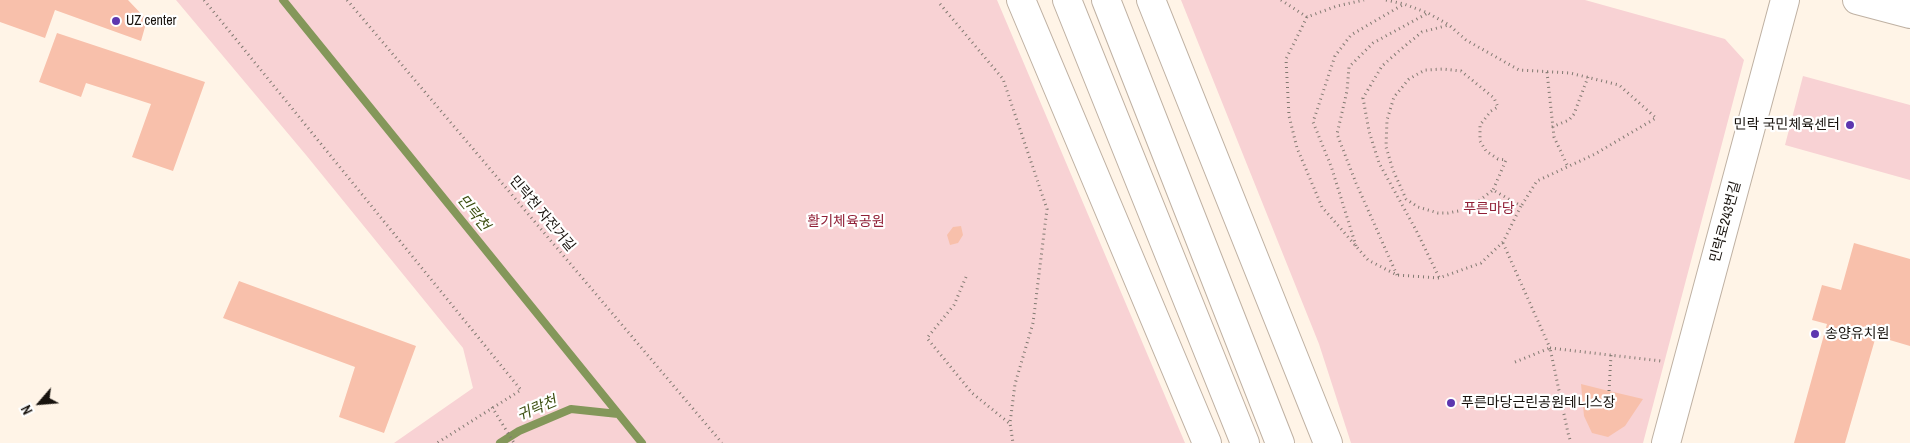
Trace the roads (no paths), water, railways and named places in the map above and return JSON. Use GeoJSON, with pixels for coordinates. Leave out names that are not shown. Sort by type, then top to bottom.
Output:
{"type":"FeatureCollection","features":[{"type":"Feature","properties":{"kind":"main road"},"geometry":{"type":"LineString","coordinates":[[1021,0],[1206,443]]}},
{"type":"Feature","properties":{"kind":"main road"},"geometry":{"type":"LineString","coordinates":[[1067,0],[1245,443]]}},
{"type":"Feature","properties":{"kind":"main road"},"geometry":{"type":"LineString","coordinates":[[1106,0],[1280,443]]}},
{"type":"Feature","properties":{"kind":"main road"},"geometry":{"type":"LineString","coordinates":[[1152,0],[1328,443]]}},
{"type":"Feature","properties":{"kind":"main road","name":"민락로243번길"},"geometry":{"type":"LineString","coordinates":[[1666,443],[1784,0]]}},
{"type":"Feature","properties":{"kind":"main road"},"geometry":{"type":"LineString","coordinates":[[1857,0],[1910,14]]}},
{"type":"Feature","properties":{"kind":"waterway","name":"민락천"},"geometry":{"type":"LineString","coordinates":[[283,0],[642,443]]}},
{"type":"Feature","properties":{"kind":"waterway","name":"귀락천"},"geometry":{"type":"LineString","coordinates":[[500,443],[519,431],[571,409],[618,414]]}},
{"type":"Feature","properties":{"kind":"place","name":"UZ center"},"geometry":{"type":"Point","coordinates":[116,21]}},
{"type":"Feature","properties":{"kind":"place","name":"민락 국민체육센터"},"geometry":{"type":"Point","coordinates":[1850,125]}},
{"type":"Feature","properties":{"kind":"place","name":"송양유치원"},"geometry":{"type":"Point","coordinates":[1815,334]}},
{"type":"Feature","properties":{"kind":"place","name":"푸른마당근린공원테니스장"},"geometry":{"type":"Point","coordinates":[1451,403]}},
{"type":"Feature","properties":{"kind":"park label","name":"푸른마당"},"geometry":{"type":"Point","coordinates":[1489,209]}},
{"type":"Feature","properties":{"kind":"park label","name":"활기체육공원"},"geometry":{"type":"Point","coordinates":[846,222]}}]}
